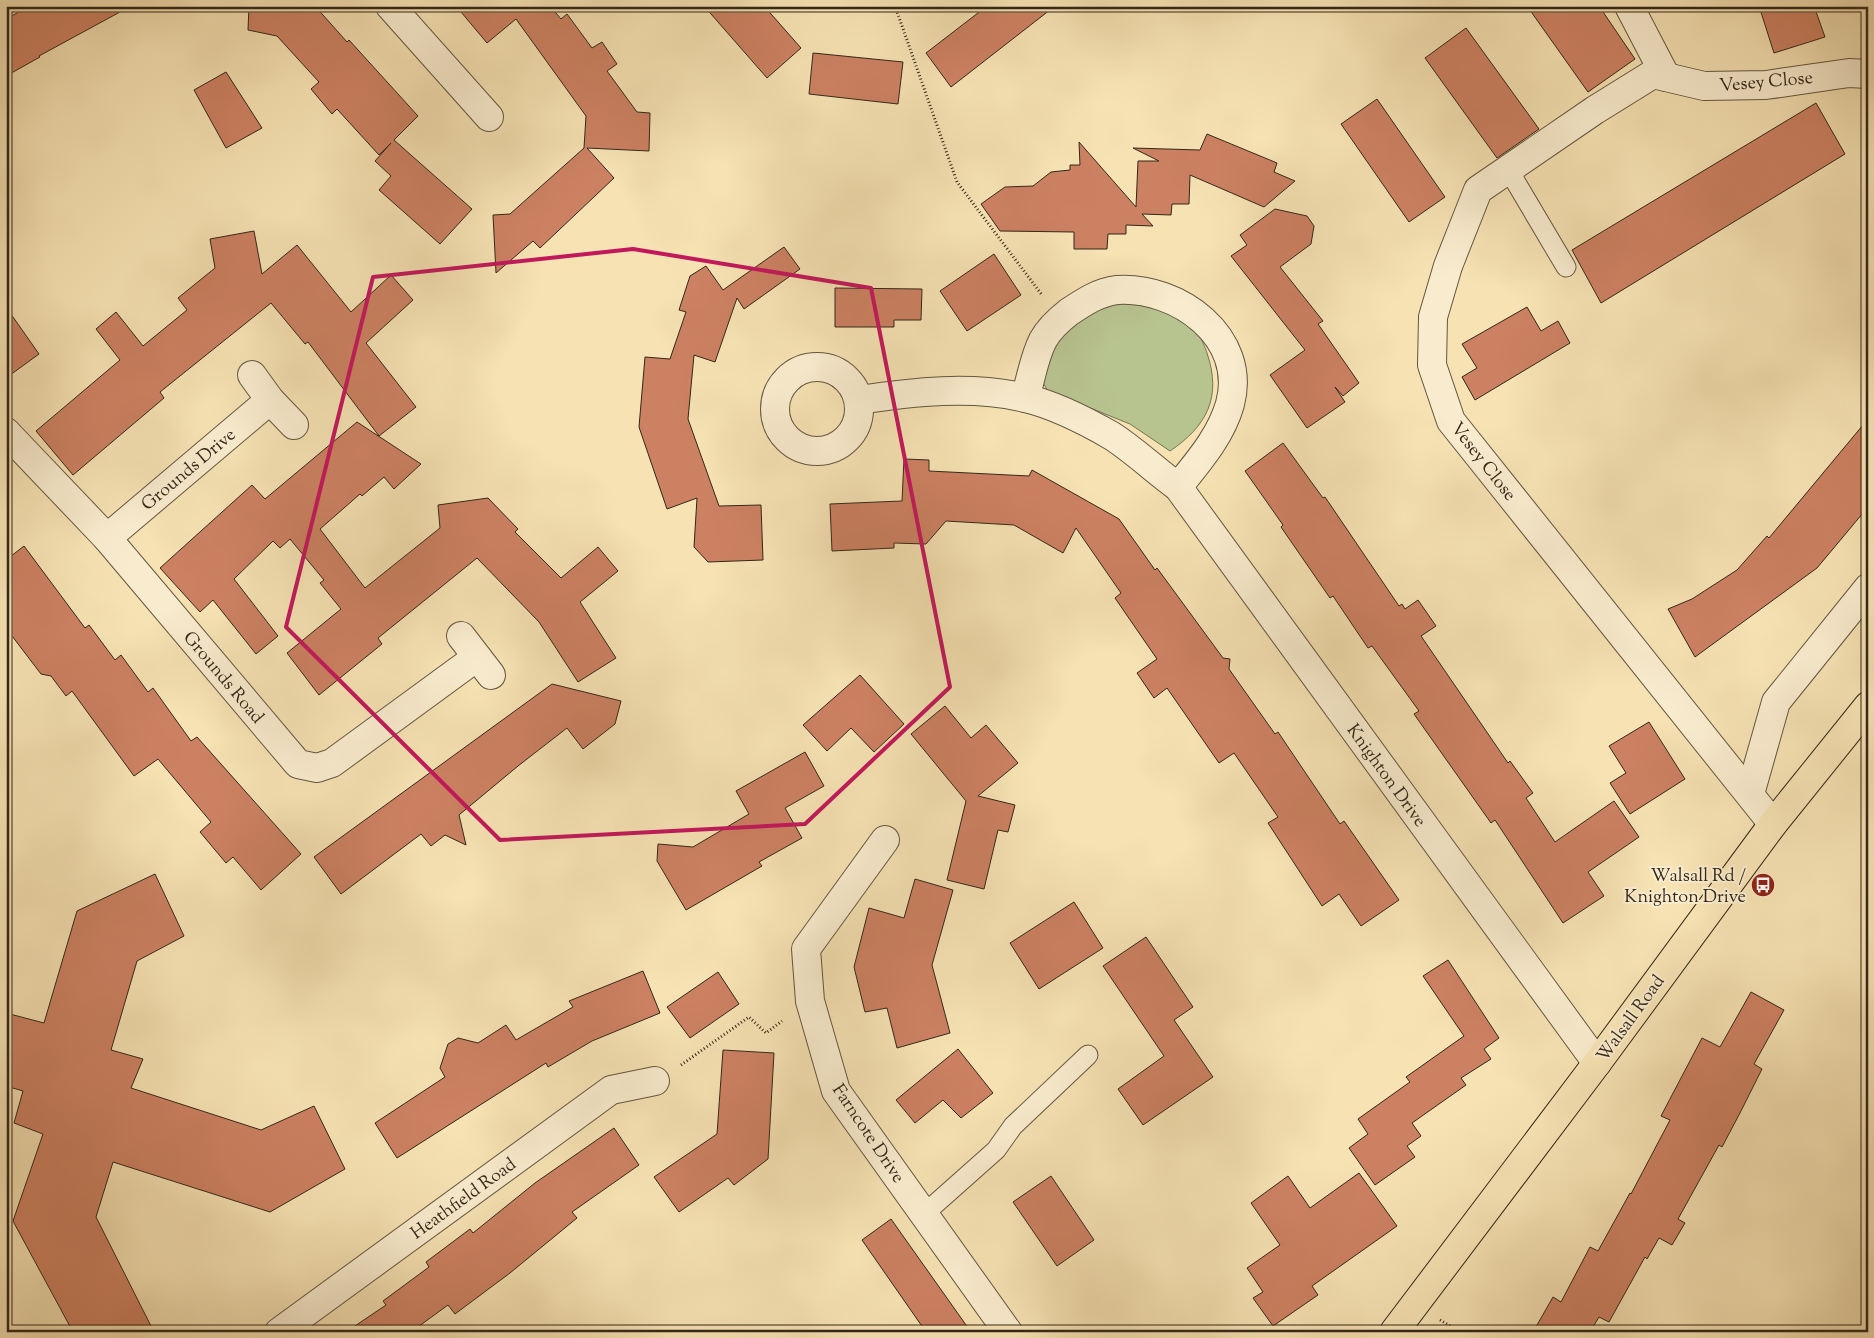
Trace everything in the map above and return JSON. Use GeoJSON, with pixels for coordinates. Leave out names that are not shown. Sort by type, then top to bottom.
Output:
{"type":"FeatureCollection","features":[{"type":"Feature","properties":{"kind":"main road","name":"Walsall Road"},"geometry":{"type":"LineString","coordinates":[[1394,1332],[1597,1063],[1773,824],[1868,706]]}},
{"type":"Feature","properties":{"kind":"street"},"geometry":{"type":"LineString","coordinates":[[390,6],[490,117]]}},
{"type":"Feature","properties":{"kind":"street"},"geometry":{"type":"LineString","coordinates":[[1629,6],[1666,77]]}},
{"type":"Feature","properties":{"kind":"street","name":"Vesey Close"},"geometry":{"type":"LineString","coordinates":[[1773,824],[1451,421],[1432,365],[1433,317],[1448,266],[1478,190],[1653,74],[1704,86],[1766,85],[1849,72],[1868,74]]}},
{"type":"Feature","properties":{"kind":"street"},"geometry":{"type":"LineString","coordinates":[[1025,398],[1043,339],[1060,319],[1088,299],[1116,290],[1153,293],[1184,305],[1210,325],[1228,354],[1233,381],[1230,404],[1213,441],[1178,487]]}},
{"type":"Feature","properties":{"kind":"street"},"geometry":{"type":"LineString","coordinates":[[252,375],[270,400],[294,425]]}},
{"type":"Feature","properties":{"kind":"street","name":"Knighton Drive"},"geometry":{"type":"LineString","coordinates":[[859,400],[891,395],[959,391],[1025,398],[1074,416],[1113,437],[1178,487],[1597,1063]]}},
{"type":"Feature","properties":{"kind":"street","name":"Grounds Drive"},"geometry":{"type":"LineString","coordinates":[[107,538],[270,400]]}},
{"type":"Feature","properties":{"kind":"street","name":"Grounds Road"},"geometry":{"type":"LineString","coordinates":[[6,432],[107,538],[298,764],[317,768],[332,764],[476,656]]}},
{"type":"Feature","properties":{"kind":"street"},"geometry":{"type":"LineString","coordinates":[[1750,794],[1776,702],[1868,588]]}},
{"type":"Feature","properties":{"kind":"street","name":"Farncote Drive"},"geometry":{"type":"LineString","coordinates":[[885,840],[806,949],[810,1001],[836,1091],[1008,1332]]}},
{"type":"Feature","properties":{"kind":"street","name":"Heathfield Road"},"geometry":{"type":"LineString","coordinates":[[279,1332],[611,1090],[655,1081]]}},
{"type":"Feature","properties":{"kind":"lane"},"geometry":{"type":"LineString","coordinates":[[1508,170],[1566,267]]}},
{"type":"Feature","properties":{"kind":"lane"},"geometry":{"type":"LineString","coordinates":[[924,1214],[996,1150],[1013,1126],[1088,1055]]}},
{"type":"Feature","properties":{"kind":"path"},"geometry":{"type":"LineString","coordinates":[[896,6],[957,182],[1060,319]]}},
{"type":"Feature","properties":{"kind":"path"},"geometry":{"type":"LineString","coordinates":[[655,1081],[749,1017],[766,1033],[810,1001]]}},
{"type":"Feature","properties":{"kind":"highlighted area"},"geometry":{"type":"Polygon","coordinates":[[[633,249],[871,288],[950,687],[805,824],[500,840],[286,627],[373,277],[633,249]]]}},
{"type":"Feature","properties":{"kind":"green space"},"geometry":{"type":"Polygon","coordinates":[[[1126,300],[1156,306],[1184,318],[1198,334],[1207,353],[1213,383],[1212,397],[1208,409],[1194,431],[1170,451],[1130,424],[1048,391],[1040,378],[1067,322],[1097,306],[1126,300]]]}},
{"type":"Feature","properties":{"kind":"building"},"geometry":{"type":"Polygon","coordinates":[[[30,6],[131,6],[6,76],[6,19],[30,6]]]}},
{"type":"Feature","properties":{"kind":"building"},"geometry":{"type":"Polygon","coordinates":[[[249,6],[315,6],[347,42],[349,40],[418,116],[394,140],[472,209],[440,244],[379,190],[391,176],[375,161],[391,143],[379,155],[337,109],[332,114],[311,89],[319,82],[277,36],[248,30],[249,6]]]}},
{"type":"Feature","properties":{"kind":"building"},"geometry":{"type":"Polygon","coordinates":[[[456,6],[550,6],[561,19],[567,14],[592,48],[602,42],[617,64],[607,71],[637,112],[650,113],[649,151],[587,148],[614,178],[540,248],[533,241],[496,273],[493,215],[510,214],[584,148],[586,116],[516,19],[487,43],[456,6]]]}},
{"type":"Feature","properties":{"kind":"building"},"geometry":{"type":"Polygon","coordinates":[[[704,6],[764,6],[801,48],[767,78],[704,6]]]}},
{"type":"Feature","properties":{"kind":"building"},"geometry":{"type":"Polygon","coordinates":[[[987,6],[1055,6],[951,87],[926,53],[987,6]]]}},
{"type":"Feature","properties":{"kind":"building"},"geometry":{"type":"Polygon","coordinates":[[[1527,6],[1599,6],[1635,59],[1588,92],[1527,6]]]}},
{"type":"Feature","properties":{"kind":"building"},"geometry":{"type":"Polygon","coordinates":[[[1759,6],[1814,6],[1825,37],[1774,53],[1759,6]]]}},
{"type":"Feature","properties":{"kind":"building"},"geometry":{"type":"Polygon","coordinates":[[[1466,28],[1539,129],[1497,158],[1425,58],[1466,28]]]}},
{"type":"Feature","properties":{"kind":"building"},"geometry":{"type":"Polygon","coordinates":[[[813,53],[903,62],[898,104],[809,94],[813,53]]]}},
{"type":"Feature","properties":{"kind":"building"},"geometry":{"type":"Polygon","coordinates":[[[226,72],[262,128],[226,148],[194,90],[226,72]]]}},
{"type":"Feature","properties":{"kind":"building"},"geometry":{"type":"Polygon","coordinates":[[[1377,99],[1445,197],[1409,222],[1341,124],[1377,99]]]}},
{"type":"Feature","properties":{"kind":"building"},"geometry":{"type":"Polygon","coordinates":[[[1816,103],[1845,154],[1601,303],[1572,250],[1816,103]]]}},
{"type":"Feature","properties":{"kind":"building"},"geometry":{"type":"Polygon","coordinates":[[[1207,134],[1277,163],[1274,172],[1295,181],[1264,207],[1190,175],[1189,204],[1172,204],[1171,215],[1142,214],[1153,226],[1126,225],[1126,234],[1108,234],[1107,249],[1074,249],[1074,232],[1000,231],[981,204],[1005,187],[1033,186],[1051,172],[1070,170],[1070,165],[1080,165],[1079,142],[1136,207],[1138,161],[1159,161],[1133,148],[1200,150],[1207,134]]]}},
{"type":"Feature","properties":{"kind":"building"},"geometry":{"type":"Polygon","coordinates":[[[1275,209],[1307,216],[1314,226],[1311,244],[1280,267],[1323,321],[1318,324],[1359,383],[1343,396],[1335,387],[1345,402],[1307,428],[1270,375],[1305,350],[1231,256],[1247,245],[1240,235],[1275,209]]]}},
{"type":"Feature","properties":{"kind":"building"},"geometry":{"type":"Polygon","coordinates":[[[254,231],[262,274],[297,245],[351,312],[391,275],[413,300],[366,343],[416,407],[379,436],[308,342],[305,344],[271,303],[160,392],[164,398],[73,475],[36,431],[120,360],[96,329],[116,312],[143,346],[187,310],[178,298],[215,268],[210,239],[254,231]]]}},
{"type":"Feature","properties":{"kind":"building"},"geometry":{"type":"Polygon","coordinates":[[[784,247],[800,269],[744,309],[737,298],[715,362],[694,355],[688,419],[719,506],[761,505],[763,560],[708,562],[694,547],[697,498],[667,509],[639,427],[645,357],[670,359],[686,312],[679,310],[690,276],[706,266],[723,290],[784,247]]]}},
{"type":"Feature","properties":{"kind":"building"},"geometry":{"type":"Polygon","coordinates":[[[994,254],[1021,295],[967,331],[940,291],[994,254]]]}},
{"type":"Feature","properties":{"kind":"building"},"geometry":{"type":"Polygon","coordinates":[[[835,288],[922,289],[921,320],[894,320],[894,327],[835,327],[835,288]]]}},
{"type":"Feature","properties":{"kind":"building"},"geometry":{"type":"Polygon","coordinates":[[[6,307],[39,354],[6,378],[6,307]]]}},
{"type":"Feature","properties":{"kind":"building"},"geometry":{"type":"Polygon","coordinates":[[[1527,307],[1541,331],[1558,321],[1570,343],[1475,400],[1462,377],[1477,368],[1462,344],[1527,307]]]}},
{"type":"Feature","properties":{"kind":"building"},"geometry":{"type":"Polygon","coordinates":[[[1868,419],[1868,507],[1817,568],[1695,657],[1668,609],[1692,599],[1737,570],[1767,536],[1769,538],[1868,419]]]}},
{"type":"Feature","properties":{"kind":"building"},"geometry":{"type":"Polygon","coordinates":[[[357,422],[421,464],[394,489],[384,477],[362,496],[360,494],[320,529],[365,588],[440,528],[438,505],[488,498],[518,529],[515,532],[561,578],[598,547],[618,571],[580,602],[616,658],[578,682],[539,622],[477,558],[378,638],[382,644],[319,695],[287,653],[341,609],[320,583],[324,580],[290,539],[280,548],[273,541],[234,579],[278,636],[256,654],[213,600],[200,612],[160,568],[252,485],[265,499],[357,422]]]}},
{"type":"Feature","properties":{"kind":"building"},"geometry":{"type":"Polygon","coordinates":[[[1283,443],[1323,498],[1325,497],[1399,606],[1402,604],[1405,609],[1418,600],[1436,626],[1421,636],[1508,763],[1510,761],[1533,793],[1526,798],[1555,842],[1614,801],[1639,837],[1588,872],[1604,896],[1563,923],[1495,820],[1491,823],[1414,714],[1419,711],[1372,646],[1368,648],[1333,596],[1330,598],[1281,527],[1283,525],[1245,471],[1283,443]]]}},
{"type":"Feature","properties":{"kind":"building"},"geometry":{"type":"Polygon","coordinates":[[[904,459],[929,460],[929,471],[1029,476],[1032,470],[1119,519],[1155,570],[1157,568],[1223,658],[1230,659],[1229,669],[1275,734],[1278,732],[1340,824],[1344,821],[1399,900],[1361,926],[1339,894],[1322,906],[1268,823],[1278,817],[1234,753],[1219,763],[1167,688],[1154,698],[1137,673],[1157,659],[1115,598],[1121,593],[1076,528],[1063,553],[1014,525],[946,521],[926,544],[894,543],[894,548],[832,551],[830,504],[902,501],[904,459]]]}},
{"type":"Feature","properties":{"kind":"building"},"geometry":{"type":"Polygon","coordinates":[[[24,546],[85,628],[89,625],[115,660],[121,655],[148,692],[153,688],[191,741],[197,737],[301,854],[261,890],[233,857],[226,863],[200,832],[211,822],[158,759],[134,776],[72,691],[66,696],[51,676],[41,674],[9,632],[6,624],[6,560],[24,546]]]}},
{"type":"Feature","properties":{"kind":"building"},"geometry":{"type":"Polygon","coordinates":[[[860,675],[904,724],[874,752],[851,728],[827,751],[803,725],[860,675]]]}},
{"type":"Feature","properties":{"kind":"building"},"geometry":{"type":"Polygon","coordinates":[[[552,684],[621,701],[615,724],[583,749],[567,728],[518,766],[459,815],[466,845],[445,835],[431,846],[421,834],[341,894],[314,857],[552,684]]]}},
{"type":"Feature","properties":{"kind":"building"},"geometry":{"type":"Polygon","coordinates":[[[945,706],[971,738],[986,725],[1018,763],[978,796],[1015,805],[1008,832],[998,830],[984,889],[947,880],[966,801],[911,734],[945,706]]]}},
{"type":"Feature","properties":{"kind":"building"},"geometry":{"type":"Polygon","coordinates":[[[1649,722],[1685,779],[1630,814],[1610,783],[1626,773],[1609,746],[1649,722]]]}},
{"type":"Feature","properties":{"kind":"building"},"geometry":{"type":"Polygon","coordinates":[[[805,752],[824,786],[785,808],[802,838],[759,862],[762,866],[686,910],[657,861],[658,844],[693,847],[749,814],[736,791],[805,752]]]}},
{"type":"Feature","properties":{"kind":"building"},"geometry":{"type":"Polygon","coordinates":[[[155,874],[184,936],[137,961],[111,1050],[143,1059],[131,1088],[261,1130],[314,1106],[345,1169],[270,1212],[113,1162],[96,1217],[154,1332],[73,1332],[13,1221],[43,1134],[14,1123],[23,1091],[6,1086],[6,1013],[44,1023],[77,911],[155,874]]]}},
{"type":"Feature","properties":{"kind":"building"},"geometry":{"type":"Polygon","coordinates":[[[915,879],[953,890],[932,965],[950,1033],[897,1048],[887,1008],[865,1012],[854,967],[869,908],[904,918],[915,879]]]}},
{"type":"Feature","properties":{"kind":"building"},"geometry":{"type":"Polygon","coordinates":[[[1074,902],[1103,948],[1039,989],[1010,943],[1074,902]]]}},
{"type":"Feature","properties":{"kind":"building"},"geometry":{"type":"Polygon","coordinates":[[[1146,937],[1193,1007],[1174,1020],[1213,1077],[1143,1125],[1118,1089],[1164,1056],[1103,966],[1146,937]]]}},
{"type":"Feature","properties":{"kind":"building"},"geometry":{"type":"Polygon","coordinates":[[[1448,960],[1499,1038],[1484,1049],[1491,1059],[1461,1078],[1466,1085],[1412,1123],[1421,1136],[1407,1146],[1415,1157],[1375,1185],[1349,1148],[1368,1134],[1358,1119],[1410,1082],[1406,1077],[1464,1036],[1423,976],[1448,960]]]}},
{"type":"Feature","properties":{"kind":"building"},"geometry":{"type":"Polygon","coordinates":[[[643,971],[660,1013],[592,1041],[548,1067],[546,1063],[397,1158],[375,1123],[445,1077],[440,1068],[448,1044],[458,1038],[478,1043],[506,1025],[516,1040],[573,1007],[569,1001],[643,971]]]}},
{"type":"Feature","properties":{"kind":"building"},"geometry":{"type":"Polygon","coordinates":[[[718,972],[739,1004],[690,1038],[667,1007],[718,972]]]}},
{"type":"Feature","properties":{"kind":"building"},"geometry":{"type":"Polygon","coordinates":[[[1751,992],[1784,1010],[1754,1064],[1762,1069],[1741,1111],[1722,1147],[1719,1145],[1678,1219],[1685,1223],[1672,1245],[1659,1238],[1647,1259],[1645,1257],[1609,1322],[1599,1317],[1590,1332],[1533,1332],[1553,1297],[1561,1302],[1590,1247],[1598,1251],[1631,1194],[1670,1120],[1661,1116],[1702,1038],[1720,1047],[1751,992]]]}},
{"type":"Feature","properties":{"kind":"building"},"geometry":{"type":"Polygon","coordinates":[[[958,1049],[993,1093],[961,1118],[943,1100],[915,1123],[896,1100],[958,1049]]]}},
{"type":"Feature","properties":{"kind":"building"},"geometry":{"type":"Polygon","coordinates":[[[723,1050],[774,1053],[768,1159],[734,1185],[728,1178],[679,1212],[654,1177],[717,1134],[723,1050]]]}},
{"type":"Feature","properties":{"kind":"building"},"geometry":{"type":"Polygon","coordinates":[[[614,1128],[639,1165],[572,1212],[577,1218],[510,1273],[455,1314],[448,1305],[411,1332],[346,1332],[386,1305],[383,1301],[429,1267],[426,1262],[470,1229],[473,1233],[535,1183],[614,1128]]]}},
{"type":"Feature","properties":{"kind":"building"},"geometry":{"type":"Polygon","coordinates":[[[1359,1173],[1397,1226],[1312,1286],[1318,1295],[1273,1326],[1253,1298],[1263,1292],[1247,1268],[1280,1245],[1251,1203],[1288,1176],[1310,1208],[1359,1173]]]}},
{"type":"Feature","properties":{"kind":"building"},"geometry":{"type":"Polygon","coordinates":[[[1051,1176],[1094,1240],[1057,1266],[1013,1202],[1051,1176]]]}},
{"type":"Feature","properties":{"kind":"building"},"geometry":{"type":"Polygon","coordinates":[[[891,1219],[971,1332],[926,1332],[862,1240],[891,1219]]]}},
{"type":"Feature","properties":{"kind":"place","name":"Walsall Rd / Knighton Drive"},"geometry":{"type":"Point","coordinates":[1763,885]}}]}
